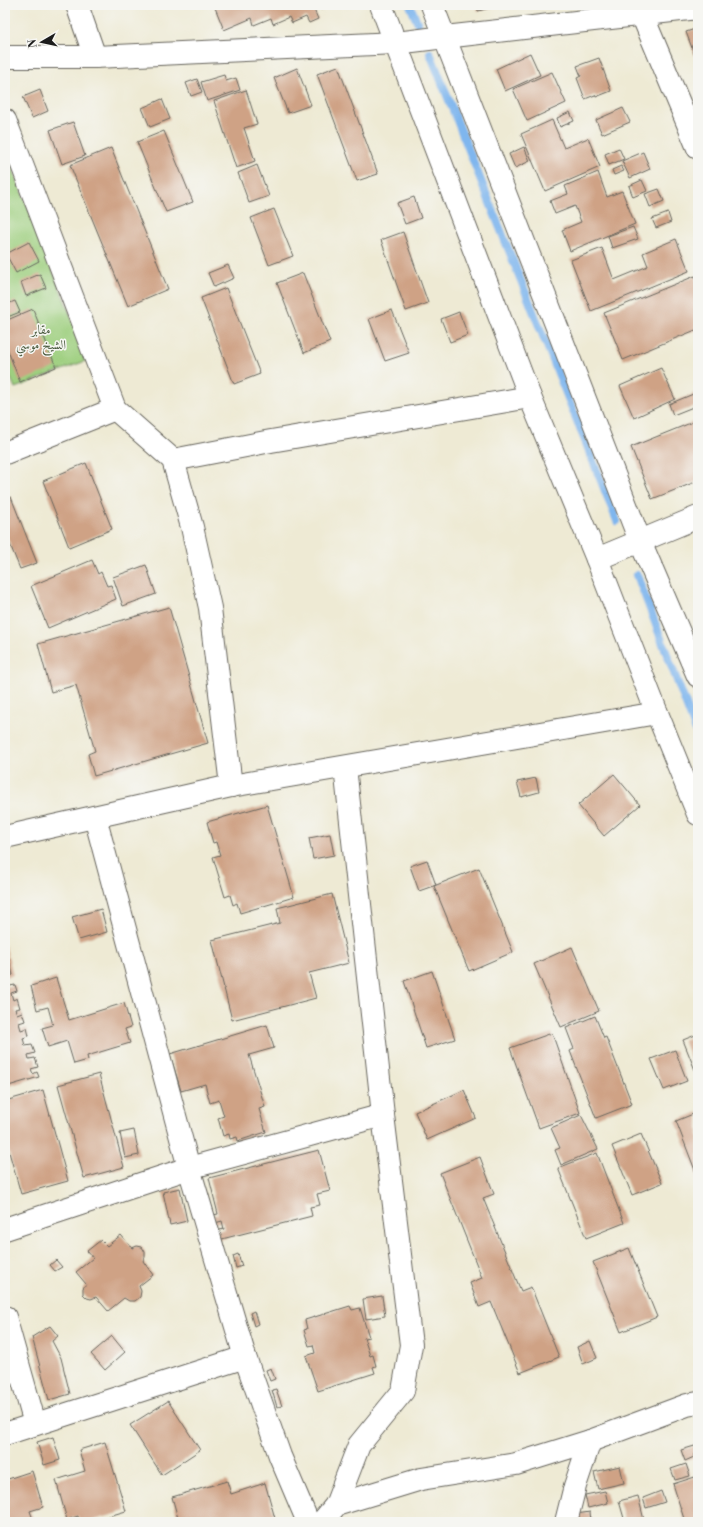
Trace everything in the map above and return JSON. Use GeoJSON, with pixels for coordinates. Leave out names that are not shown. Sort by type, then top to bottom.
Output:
{"type":"FeatureCollection","features":[{"type":"Feature","properties":{"kind":"street"},"geometry":{"type":"LineString","coordinates":[[77,5],[95,57]]}},
{"type":"Feature","properties":{"kind":"street"},"geometry":{"type":"LineString","coordinates":[[381,5],[530,397],[597,559],[698,814]]}},
{"type":"Feature","properties":{"kind":"street"},"geometry":{"type":"LineString","coordinates":[[432,5],[640,541],[698,676]]}},
{"type":"Feature","properties":{"kind":"street"},"geometry":{"type":"LineString","coordinates":[[5,57],[95,57],[396,43],[640,10],[698,8]]}},
{"type":"Feature","properties":{"kind":"street"},"geometry":{"type":"LineString","coordinates":[[640,10],[698,148]]}},
{"type":"Feature","properties":{"kind":"street"},"geometry":{"type":"LineString","coordinates":[[5,120],[115,409],[173,460],[192,527],[210,608],[231,786]]}},
{"type":"Feature","properties":{"kind":"street"},"geometry":{"type":"LineString","coordinates":[[173,460],[270,441],[530,397]]}},
{"type":"Feature","properties":{"kind":"street"},"geometry":{"type":"LineString","coordinates":[[6,451],[115,409]]}},
{"type":"Feature","properties":{"kind":"street"},"geometry":{"type":"LineString","coordinates":[[597,559],[698,516]]}},
{"type":"Feature","properties":{"kind":"street"},"geometry":{"type":"LineString","coordinates":[[5,836],[231,786],[657,713]]}},
{"type":"Feature","properties":{"kind":"street"},"geometry":{"type":"LineString","coordinates":[[322,1522],[336,1506],[359,1445],[403,1391],[412,1345],[383,1115],[345,767]]}},
{"type":"Feature","properties":{"kind":"street"},"geometry":{"type":"LineString","coordinates":[[95,817],[189,1168],[245,1357],[280,1456],[308,1522]]}},
{"type":"Feature","properties":{"kind":"street"},"geometry":{"type":"LineString","coordinates":[[5,1229],[189,1168],[383,1115]]}},
{"type":"Feature","properties":{"kind":"street"},"geometry":{"type":"LineString","coordinates":[[5,1317],[35,1424]]}},
{"type":"Feature","properties":{"kind":"street"},"geometry":{"type":"LineString","coordinates":[[5,1434],[245,1357]]}},
{"type":"Feature","properties":{"kind":"street"},"geometry":{"type":"LineString","coordinates":[[336,1506],[421,1480],[516,1464],[590,1441],[688,1405],[698,1403]]}},
{"type":"Feature","properties":{"kind":"street"},"geometry":{"type":"LineString","coordinates":[[566,1522],[575,1486],[590,1441]]}},
{"type":"Feature","properties":{"kind":"green space","name":"مقابر الشيخ موسي"},"geometry":{"type":"Polygon","coordinates":[[[5,149],[88,360],[15,388],[5,364],[5,149]]]}},
{"type":"Feature","properties":{"kind":"building"},"geometry":{"type":"Polygon","coordinates":[[[214,5],[312,5],[318,19],[309,23],[306,17],[292,23],[289,17],[273,24],[271,18],[254,25],[252,18],[224,30],[214,5]]]}},
{"type":"Feature","properties":{"kind":"building"},"geometry":{"type":"Polygon","coordinates":[[[319,5],[333,5],[321,10],[319,5]]]}},
{"type":"Feature","properties":{"kind":"building"},"geometry":{"type":"Polygon","coordinates":[[[477,5],[498,5],[498,6],[478,11],[477,5]]]}},
{"type":"Feature","properties":{"kind":"building"},"geometry":{"type":"Polygon","coordinates":[[[698,28],[698,64],[686,32],[698,28]]]}},
{"type":"Feature","properties":{"kind":"building"},"geometry":{"type":"Polygon","coordinates":[[[530,53],[540,75],[505,91],[496,69],[530,53]]]}},
{"type":"Feature","properties":{"kind":"building"},"geometry":{"type":"Polygon","coordinates":[[[599,58],[611,91],[596,97],[595,95],[585,99],[577,78],[581,76],[577,66],[599,58]]]}},
{"type":"Feature","properties":{"kind":"building"},"geometry":{"type":"Polygon","coordinates":[[[338,66],[378,174],[357,181],[317,74],[338,66]]]}},
{"type":"Feature","properties":{"kind":"building"},"geometry":{"type":"Polygon","coordinates":[[[297,68],[311,105],[288,113],[274,78],[297,68]]]}},
{"type":"Feature","properties":{"kind":"building"},"geometry":{"type":"Polygon","coordinates":[[[552,72],[566,103],[527,121],[513,89],[552,72]]]}},
{"type":"Feature","properties":{"kind":"building"},"geometry":{"type":"Polygon","coordinates":[[[224,75],[226,81],[236,78],[240,90],[207,101],[201,82],[224,75]]]}},
{"type":"Feature","properties":{"kind":"building"},"geometry":{"type":"Polygon","coordinates":[[[197,79],[202,92],[191,96],[186,83],[197,79]]]}},
{"type":"Feature","properties":{"kind":"building"},"geometry":{"type":"Polygon","coordinates":[[[40,90],[48,111],[32,118],[23,97],[40,90]]]}},
{"type":"Feature","properties":{"kind":"building"},"geometry":{"type":"Polygon","coordinates":[[[246,90],[257,124],[244,128],[255,161],[236,168],[214,101],[246,90]]]}},
{"type":"Feature","properties":{"kind":"building"},"geometry":{"type":"Polygon","coordinates":[[[162,99],[170,119],[150,127],[142,108],[162,99]]]}},
{"type":"Feature","properties":{"kind":"building"},"geometry":{"type":"Polygon","coordinates":[[[623,108],[630,122],[602,134],[596,120],[623,108]]]}},
{"type":"Feature","properties":{"kind":"building"},"geometry":{"type":"Polygon","coordinates":[[[570,112],[574,121],[560,127],[557,118],[570,112]]]}},
{"type":"Feature","properties":{"kind":"building"},"geometry":{"type":"Polygon","coordinates":[[[552,120],[564,148],[588,138],[600,167],[545,191],[521,134],[552,120]]]}},
{"type":"Feature","properties":{"kind":"building"},"geometry":{"type":"Polygon","coordinates":[[[73,122],[85,156],[62,164],[50,130],[73,122]]]}},
{"type":"Feature","properties":{"kind":"building"},"geometry":{"type":"Polygon","coordinates":[[[164,131],[193,202],[166,212],[137,142],[164,131]]]}},
{"type":"Feature","properties":{"kind":"building"},"geometry":{"type":"Polygon","coordinates":[[[524,147],[530,161],[515,168],[509,154],[524,147]]]}},
{"type":"Feature","properties":{"kind":"building"},"geometry":{"type":"Polygon","coordinates":[[[111,148],[168,289],[128,306],[70,165],[111,148]]]}},
{"type":"Feature","properties":{"kind":"building"},"geometry":{"type":"Polygon","coordinates":[[[619,148],[624,159],[609,165],[605,154],[619,148]]]}},
{"type":"Feature","properties":{"kind":"building"},"geometry":{"type":"Polygon","coordinates":[[[643,152],[650,169],[630,178],[622,161],[643,152]]]}},
{"type":"Feature","properties":{"kind":"building"},"geometry":{"type":"Polygon","coordinates":[[[257,165],[269,196],[249,203],[238,173],[257,165]]]}},
{"type":"Feature","properties":{"kind":"building"},"geometry":{"type":"Polygon","coordinates":[[[621,166],[624,171],[614,175],[612,170],[621,166]]]}},
{"type":"Feature","properties":{"kind":"building"},"geometry":{"type":"Polygon","coordinates":[[[598,172],[607,197],[622,191],[635,224],[570,251],[562,230],[581,222],[575,206],[555,214],[550,201],[568,194],[565,186],[598,172]]]}},
{"type":"Feature","properties":{"kind":"building"},"geometry":{"type":"Polygon","coordinates":[[[642,180],[647,191],[633,197],[629,186],[642,180]]]}},
{"type":"Feature","properties":{"kind":"building"},"geometry":{"type":"Polygon","coordinates":[[[659,189],[664,201],[650,207],[645,194],[659,189]]]}},
{"type":"Feature","properties":{"kind":"building"},"geometry":{"type":"Polygon","coordinates":[[[414,197],[421,218],[405,224],[397,203],[414,197]]]}},
{"type":"Feature","properties":{"kind":"building"},"geometry":{"type":"Polygon","coordinates":[[[274,209],[293,256],[269,265],[251,218],[274,209]]]}},
{"type":"Feature","properties":{"kind":"building"},"geometry":{"type":"Polygon","coordinates":[[[668,213],[671,222],[656,228],[652,219],[668,213]]]}},
{"type":"Feature","properties":{"kind":"building"},"geometry":{"type":"Polygon","coordinates":[[[633,227],[638,239],[612,248],[608,236],[633,227]]]}},
{"type":"Feature","properties":{"kind":"building"},"geometry":{"type":"Polygon","coordinates":[[[403,232],[428,303],[406,311],[381,240],[403,232]]]}},
{"type":"Feature","properties":{"kind":"building"},"geometry":{"type":"Polygon","coordinates":[[[676,239],[689,271],[591,311],[571,260],[602,248],[614,280],[648,266],[643,253],[676,239]]]}},
{"type":"Feature","properties":{"kind":"building"},"geometry":{"type":"Polygon","coordinates":[[[29,242],[39,261],[16,273],[6,254],[29,242]]]}},
{"type":"Feature","properties":{"kind":"building"},"geometry":{"type":"Polygon","coordinates":[[[228,265],[234,278],[214,287],[208,273],[228,265]]]}},
{"type":"Feature","properties":{"kind":"building"},"geometry":{"type":"Polygon","coordinates":[[[303,273],[330,342],[304,353],[277,283],[303,273]]]}},
{"type":"Feature","properties":{"kind":"building"},"geometry":{"type":"Polygon","coordinates":[[[40,274],[46,288],[26,296],[21,282],[40,274]]]}},
{"type":"Feature","properties":{"kind":"building"},"geometry":{"type":"Polygon","coordinates":[[[695,276],[698,284],[698,329],[623,360],[604,313],[695,276]]]}},
{"type":"Feature","properties":{"kind":"building"},"geometry":{"type":"Polygon","coordinates":[[[226,288],[260,374],[234,384],[201,298],[226,288]]]}},
{"type":"Feature","properties":{"kind":"building"},"geometry":{"type":"Polygon","coordinates":[[[15,301],[20,312],[5,318],[5,305],[15,301]]]}},
{"type":"Feature","properties":{"kind":"building"},"geometry":{"type":"Polygon","coordinates":[[[33,309],[56,367],[20,382],[5,343],[5,321],[33,309]]]}},
{"type":"Feature","properties":{"kind":"building"},"geometry":{"type":"Polygon","coordinates":[[[392,310],[409,353],[385,361],[369,319],[392,310]]]}},
{"type":"Feature","properties":{"kind":"building"},"geometry":{"type":"Polygon","coordinates":[[[459,312],[468,335],[450,342],[441,319],[459,312]]]}},
{"type":"Feature","properties":{"kind":"building"},"geometry":{"type":"Polygon","coordinates":[[[661,368],[675,399],[634,418],[620,386],[661,368]]]}},
{"type":"Feature","properties":{"kind":"building"},"geometry":{"type":"Polygon","coordinates":[[[698,392],[698,405],[673,415],[669,404],[698,392]]]}},
{"type":"Feature","properties":{"kind":"building"},"geometry":{"type":"Polygon","coordinates":[[[698,420],[698,481],[652,499],[631,447],[698,420]]]}},
{"type":"Feature","properties":{"kind":"building"},"geometry":{"type":"Polygon","coordinates":[[[86,463],[112,529],[69,547],[43,481],[86,463]]]}},
{"type":"Feature","properties":{"kind":"building"},"geometry":{"type":"Polygon","coordinates":[[[11,497],[37,563],[20,569],[5,532],[5,499],[11,497]]]}},
{"type":"Feature","properties":{"kind":"building"},"geometry":{"type":"Polygon","coordinates":[[[92,560],[98,574],[101,572],[107,586],[111,585],[116,599],[48,628],[31,586],[92,560]]]}},
{"type":"Feature","properties":{"kind":"building"},"geometry":{"type":"Polygon","coordinates":[[[146,565],[156,594],[123,606],[113,577],[146,565]]]}},
{"type":"Feature","properties":{"kind":"building"},"geometry":{"type":"Polygon","coordinates":[[[169,607],[208,743],[94,776],[88,754],[95,751],[76,685],[51,692],[38,644],[169,607]]]}},
{"type":"Feature","properties":{"kind":"building"},"geometry":{"type":"Polygon","coordinates":[[[614,774],[640,805],[604,836],[578,805],[614,774]]]}},
{"type":"Feature","properties":{"kind":"building"},"geometry":{"type":"Polygon","coordinates":[[[536,778],[539,792],[521,797],[517,782],[536,778]]]}},
{"type":"Feature","properties":{"kind":"building"},"geometry":{"type":"Polygon","coordinates":[[[267,805],[294,897],[240,913],[237,903],[233,905],[230,895],[225,897],[213,857],[220,855],[216,842],[213,843],[207,822],[267,805]]]}},
{"type":"Feature","properties":{"kind":"building"},"geometry":{"type":"Polygon","coordinates":[[[330,834],[334,855],[313,859],[309,838],[330,834]]]}},
{"type":"Feature","properties":{"kind":"building"},"geometry":{"type":"Polygon","coordinates":[[[427,860],[436,885],[419,891],[410,866],[427,860]]]}},
{"type":"Feature","properties":{"kind":"building"},"geometry":{"type":"Polygon","coordinates":[[[479,868],[513,952],[469,971],[434,886],[479,868]]]}},
{"type":"Feature","properties":{"kind":"building"},"geometry":{"type":"Polygon","coordinates":[[[332,894],[349,963],[309,973],[316,998],[232,1020],[212,940],[280,923],[277,908],[332,894]]]}},
{"type":"Feature","properties":{"kind":"building"},"geometry":{"type":"Polygon","coordinates":[[[101,909],[107,932],[79,940],[72,917],[101,909]]]}},
{"type":"Feature","properties":{"kind":"building"},"geometry":{"type":"Polygon","coordinates":[[[5,945],[13,975],[5,977],[5,945]]]}},
{"type":"Feature","properties":{"kind":"building"},"geometry":{"type":"Polygon","coordinates":[[[572,947],[599,1011],[561,1027],[534,964],[572,947]]]}},
{"type":"Feature","properties":{"kind":"building"},"geometry":{"type":"Polygon","coordinates":[[[432,971],[455,1039],[426,1048],[404,981],[432,971]]]}},
{"type":"Feature","properties":{"kind":"building"},"geometry":{"type":"Polygon","coordinates":[[[56,978],[69,1020],[124,1003],[131,1027],[125,1029],[130,1043],[87,1056],[88,1060],[74,1064],[67,1041],[48,1047],[42,1028],[53,1025],[48,1007],[37,1010],[31,986],[56,978]]]}},
{"type":"Feature","properties":{"kind":"building"},"geometry":{"type":"Polygon","coordinates":[[[15,985],[17,991],[11,993],[13,1000],[17,998],[20,1008],[15,1009],[17,1014],[22,1012],[25,1021],[19,1023],[21,1030],[27,1028],[29,1036],[23,1038],[25,1046],[32,1045],[35,1053],[28,1055],[29,1059],[35,1058],[38,1067],[31,1069],[33,1074],[37,1072],[39,1077],[5,1087],[5,987],[15,985]]]}},
{"type":"Feature","properties":{"kind":"building"},"geometry":{"type":"Polygon","coordinates":[[[595,1016],[604,1038],[606,1037],[632,1104],[596,1118],[570,1051],[574,1049],[566,1028],[595,1016]]]}},
{"type":"Feature","properties":{"kind":"building"},"geometry":{"type":"Polygon","coordinates":[[[267,1025],[274,1048],[249,1055],[265,1107],[259,1109],[266,1132],[238,1141],[237,1137],[230,1139],[229,1134],[223,1136],[218,1118],[224,1116],[219,1100],[210,1103],[205,1084],[181,1091],[170,1054],[267,1025]]]}},
{"type":"Feature","properties":{"kind":"building"},"geometry":{"type":"Polygon","coordinates":[[[552,1033],[580,1113],[539,1128],[510,1048],[552,1033]]]}},
{"type":"Feature","properties":{"kind":"building"},"geometry":{"type":"Polygon","coordinates":[[[698,1034],[698,1069],[695,1070],[683,1040],[698,1034]]]}},
{"type":"Feature","properties":{"kind":"building"},"geometry":{"type":"Polygon","coordinates":[[[675,1050],[687,1081],[664,1090],[651,1059],[675,1050]]]}},
{"type":"Feature","properties":{"kind":"building"},"geometry":{"type":"Polygon","coordinates":[[[99,1074],[124,1167],[84,1178],[58,1085],[99,1074]]]}},
{"type":"Feature","properties":{"kind":"building"},"geometry":{"type":"Polygon","coordinates":[[[43,1090],[68,1181],[21,1194],[5,1138],[5,1101],[43,1090]]]}},
{"type":"Feature","properties":{"kind":"building"},"geometry":{"type":"Polygon","coordinates":[[[464,1090],[476,1118],[427,1140],[415,1112],[464,1090]]]}},
{"type":"Feature","properties":{"kind":"building"},"geometry":{"type":"Polygon","coordinates":[[[698,1112],[698,1178],[676,1121],[698,1112]]]}},
{"type":"Feature","properties":{"kind":"building"},"geometry":{"type":"Polygon","coordinates":[[[581,1115],[598,1149],[561,1165],[555,1150],[560,1148],[551,1128],[581,1115]]]}},
{"type":"Feature","properties":{"kind":"building"},"geometry":{"type":"Polygon","coordinates":[[[134,1130],[139,1155],[125,1158],[120,1133],[134,1130]]]}},
{"type":"Feature","properties":{"kind":"building"},"geometry":{"type":"Polygon","coordinates":[[[641,1134],[662,1183],[632,1195],[612,1146],[641,1134]]]}},
{"type":"Feature","properties":{"kind":"building"},"geometry":{"type":"Polygon","coordinates":[[[319,1150],[330,1191],[317,1194],[320,1205],[310,1207],[312,1216],[218,1240],[216,1231],[224,1229],[222,1221],[215,1223],[213,1215],[218,1214],[209,1178],[319,1150]]]}},
{"type":"Feature","properties":{"kind":"building"},"geometry":{"type":"Polygon","coordinates":[[[597,1153],[624,1223],[586,1238],[558,1168],[597,1153]]]}},
{"type":"Feature","properties":{"kind":"building"},"geometry":{"type":"Polygon","coordinates":[[[480,1157],[494,1194],[483,1198],[521,1291],[531,1287],[559,1357],[520,1373],[491,1302],[479,1307],[470,1283],[482,1278],[440,1173],[480,1157]]]}},
{"type":"Feature","properties":{"kind":"building"},"geometry":{"type":"Polygon","coordinates":[[[180,1188],[187,1221],[170,1225],[163,1192],[180,1188]]]}},
{"type":"Feature","properties":{"kind":"building"},"geometry":{"type":"Polygon","coordinates":[[[121,1235],[132,1248],[137,1246],[142,1247],[145,1252],[143,1261],[153,1275],[139,1286],[141,1291],[140,1297],[135,1301],[129,1301],[124,1298],[108,1311],[96,1297],[91,1299],[87,1298],[83,1294],[83,1288],[86,1284],[76,1272],[93,1258],[87,1251],[101,1240],[107,1246],[121,1235]]]}},
{"type":"Feature","properties":{"kind":"building"},"geometry":{"type":"Polygon","coordinates":[[[629,1248],[657,1317],[621,1332],[593,1262],[629,1248]]]}},
{"type":"Feature","properties":{"kind":"building"},"geometry":{"type":"Polygon","coordinates":[[[238,1254],[242,1266],[236,1268],[233,1256],[238,1254]]]}},
{"type":"Feature","properties":{"kind":"building"},"geometry":{"type":"Polygon","coordinates":[[[56,1260],[62,1267],[55,1271],[50,1265],[56,1260]]]}},
{"type":"Feature","properties":{"kind":"building"},"geometry":{"type":"Polygon","coordinates":[[[382,1296],[385,1316],[366,1319],[363,1299],[382,1296]]]}},
{"type":"Feature","properties":{"kind":"building"},"geometry":{"type":"Polygon","coordinates":[[[350,1306],[352,1310],[360,1308],[369,1337],[364,1338],[370,1356],[373,1355],[376,1366],[373,1367],[375,1373],[318,1391],[306,1356],[315,1353],[313,1345],[309,1346],[304,1330],[307,1329],[305,1320],[350,1306]]]}},
{"type":"Feature","properties":{"kind":"building"},"geometry":{"type":"Polygon","coordinates":[[[254,1311],[258,1324],[254,1326],[250,1313],[254,1311]]]}},
{"type":"Feature","properties":{"kind":"building"},"geometry":{"type":"Polygon","coordinates":[[[50,1326],[58,1336],[52,1341],[61,1358],[70,1394],[49,1400],[32,1337],[50,1326]]]}},
{"type":"Feature","properties":{"kind":"building"},"geometry":{"type":"Polygon","coordinates":[[[112,1336],[125,1352],[105,1370],[91,1354],[112,1336]]]}},
{"type":"Feature","properties":{"kind":"building"},"geometry":{"type":"Polygon","coordinates":[[[590,1341],[597,1358],[583,1364],[577,1347],[590,1341]]]}},
{"type":"Feature","properties":{"kind":"building"},"geometry":{"type":"Polygon","coordinates":[[[271,1368],[275,1379],[270,1381],[266,1370],[271,1368]]]}},
{"type":"Feature","properties":{"kind":"building"},"geometry":{"type":"Polygon","coordinates":[[[276,1389],[282,1406],[277,1407],[272,1390],[276,1389]]]}},
{"type":"Feature","properties":{"kind":"building"},"geometry":{"type":"Polygon","coordinates":[[[168,1401],[200,1450],[162,1475],[130,1425],[168,1401]]]}},
{"type":"Feature","properties":{"kind":"building"},"geometry":{"type":"Polygon","coordinates":[[[53,1437],[60,1460],[44,1465],[37,1442],[53,1437]]]}},
{"type":"Feature","properties":{"kind":"building"},"geometry":{"type":"Polygon","coordinates":[[[105,1442],[126,1511],[88,1522],[79,1522],[78,1516],[67,1520],[56,1480],[85,1471],[79,1450],[105,1442]]]}},
{"type":"Feature","properties":{"kind":"building"},"geometry":{"type":"Polygon","coordinates":[[[698,1445],[698,1453],[694,1455],[694,1457],[685,1461],[681,1450],[698,1445]]]}},
{"type":"Feature","properties":{"kind":"building"},"geometry":{"type":"Polygon","coordinates":[[[686,1464],[690,1476],[675,1480],[671,1469],[686,1464]]]}},
{"type":"Feature","properties":{"kind":"building"},"geometry":{"type":"Polygon","coordinates":[[[620,1466],[624,1483],[598,1489],[594,1472],[620,1466]]]}},
{"type":"Feature","properties":{"kind":"building"},"geometry":{"type":"Polygon","coordinates":[[[32,1471],[43,1507],[30,1511],[34,1522],[5,1522],[5,1480],[32,1471]]]}},
{"type":"Feature","properties":{"kind":"building"},"geometry":{"type":"Polygon","coordinates":[[[698,1476],[698,1522],[685,1522],[673,1484],[698,1476]]]}},
{"type":"Feature","properties":{"kind":"building"},"geometry":{"type":"Polygon","coordinates":[[[227,1481],[231,1494],[265,1483],[276,1522],[179,1522],[172,1497],[227,1481]]]}},
{"type":"Feature","properties":{"kind":"building"},"geometry":{"type":"Polygon","coordinates":[[[605,1491],[608,1503],[588,1508],[585,1495],[605,1491]]]}},
{"type":"Feature","properties":{"kind":"building"},"geometry":{"type":"Polygon","coordinates":[[[661,1491],[665,1502],[646,1508],[643,1498],[661,1491]]]}},
{"type":"Feature","properties":{"kind":"building"},"geometry":{"type":"Polygon","coordinates":[[[638,1496],[644,1520],[637,1522],[625,1522],[619,1501],[638,1496]]]}},
{"type":"Feature","properties":{"kind":"building"},"geometry":{"type":"Polygon","coordinates":[[[590,1512],[591,1522],[578,1522],[576,1514],[590,1512]]]}},
{"type":"Feature","properties":{"kind":"waterway"},"geometry":{"type":"LineString","coordinates":[[410,5],[418,24]]}},
{"type":"Feature","properties":{"kind":"waterway"},"geometry":{"type":"LineString","coordinates":[[430,53],[617,521]]}},
{"type":"Feature","properties":{"kind":"waterway"},"geometry":{"type":"LineString","coordinates":[[637,575],[698,736]]}}]}
